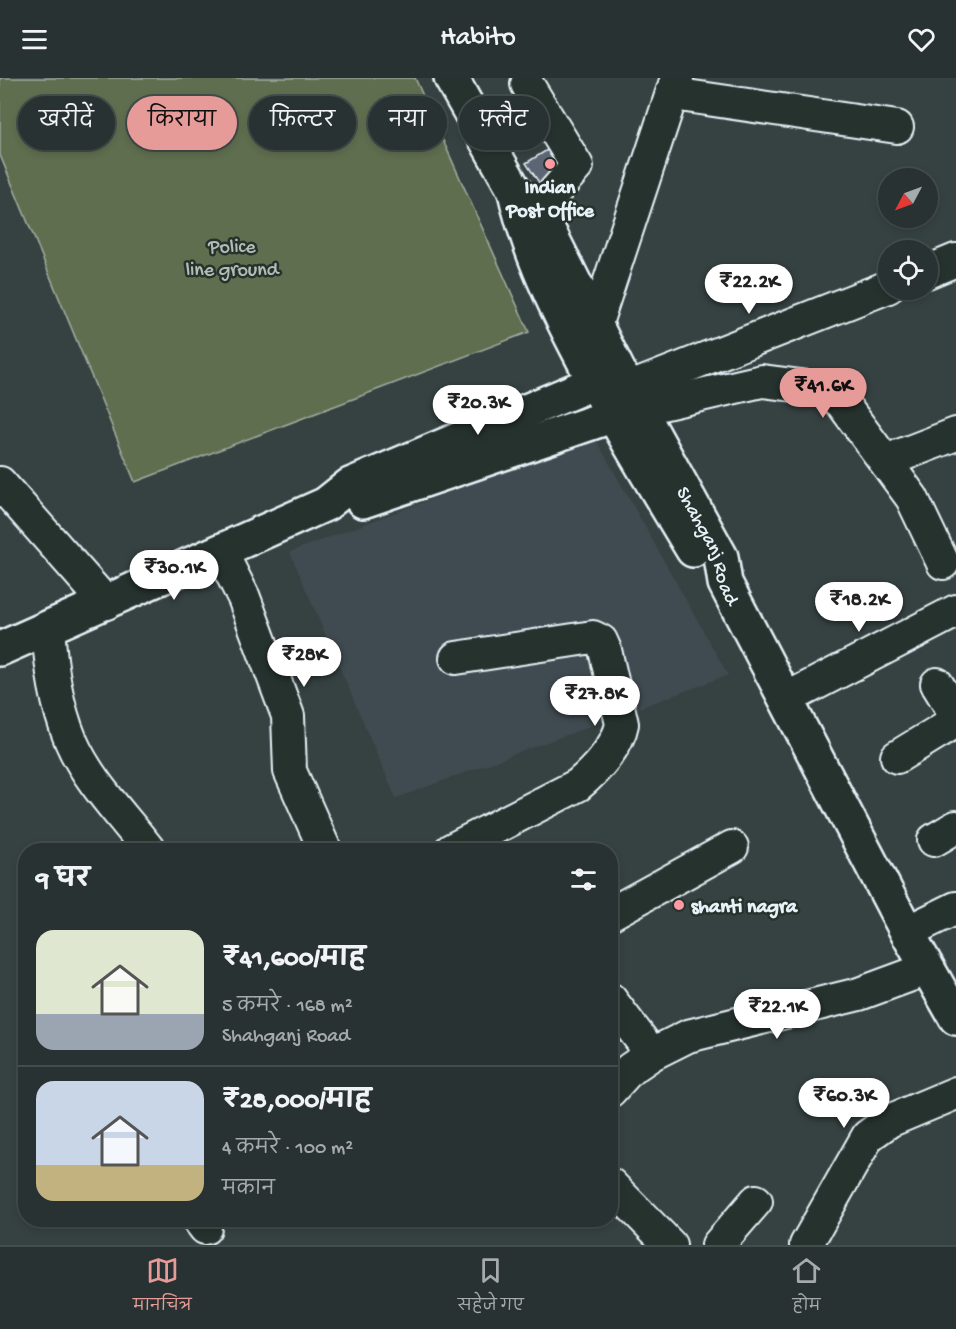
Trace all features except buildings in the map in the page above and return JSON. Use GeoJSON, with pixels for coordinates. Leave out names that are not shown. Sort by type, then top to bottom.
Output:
{"type":"FeatureCollection","features":[{"type":"Feature","properties":{"kind":"main road"},"geometry":{"type":"LineString","coordinates":[[451,78],[525,202],[544,222],[596,323],[623,396]]}},
{"type":"Feature","properties":{"kind":"main road"},"geometry":{"type":"LineString","coordinates":[[525,202],[524,234],[553,300],[623,396]]}},
{"type":"Feature","properties":{"kind":"main road"},"geometry":{"type":"LineString","coordinates":[[0,649],[326,504],[360,502],[623,396]]}},
{"type":"Feature","properties":{"kind":"main road","name":"Shahganj Road"},"geometry":{"type":"LineString","coordinates":[[623,396],[702,565],[725,583],[907,932],[955,1013]]}},
{"type":"Feature","properties":{"kind":"street"},"geometry":{"type":"LineString","coordinates":[[525,202],[577,166],[527,84]]}},
{"type":"Feature","properties":{"kind":"street"},"geometry":{"type":"LineString","coordinates":[[596,323],[675,86],[897,127]]}},
{"type":"Feature","properties":{"kind":"street"},"geometry":{"type":"LineString","coordinates":[[938,267],[956,260]]}},
{"type":"Feature","properties":{"kind":"street"},"geometry":{"type":"LineString","coordinates":[[623,396],[878,291]]}},
{"type":"Feature","properties":{"kind":"street"},"geometry":{"type":"LineString","coordinates":[[623,396],[762,381],[785,382],[825,389],[842,403],[912,498],[943,563]]}},
{"type":"Feature","properties":{"kind":"street"},"geometry":{"type":"LineString","coordinates":[[886,461],[956,434]]}},
{"type":"Feature","properties":{"kind":"street"},"geometry":{"type":"LineString","coordinates":[[0,483],[106,603]]}},
{"type":"Feature","properties":{"kind":"street"},"geometry":{"type":"LineString","coordinates":[[221,552],[244,598],[288,716],[290,771],[322,843]]}},
{"type":"Feature","properties":{"kind":"street"},"geometry":{"type":"LineString","coordinates":[[786,699],[956,611]]}},
{"type":"Feature","properties":{"kind":"street"},"geometry":{"type":"LineString","coordinates":[[48,628],[52,681],[71,741],[85,767],[144,843]]}},
{"type":"Feature","properties":{"kind":"street"},"geometry":{"type":"LineString","coordinates":[[456,658],[593,637],[601,641],[622,724],[619,736],[591,774],[578,785],[465,843]]}},
{"type":"Feature","properties":{"kind":"street"},"geometry":{"type":"LineString","coordinates":[[937,684],[956,715]]}},
{"type":"Feature","properties":{"kind":"street"},"geometry":{"type":"LineString","coordinates":[[897,757],[956,721]]}},
{"type":"Feature","properties":{"kind":"street"},"geometry":{"type":"LineString","coordinates":[[618,910],[732,847]]}},
{"type":"Feature","properties":{"kind":"street"},"geometry":{"type":"LineString","coordinates":[[907,932],[956,908]]}},
{"type":"Feature","properties":{"kind":"street"},"geometry":{"type":"LineString","coordinates":[[618,1082],[630,1069],[652,1054],[688,1036],[859,994],[927,969]]}},
{"type":"Feature","properties":{"kind":"street"},"geometry":{"type":"LineString","coordinates":[[618,1009],[652,1054]]}},
{"type":"Feature","properties":{"kind":"street"},"geometry":{"type":"LineString","coordinates":[[806,1245],[868,1136],[889,1121],[956,1093]]}},
{"type":"Feature","properties":{"kind":"street"},"geometry":{"type":"LineString","coordinates":[[618,1192],[670,1245]]}},
{"type":"Feature","properties":{"kind":"street"},"geometry":{"type":"LineString","coordinates":[[718,1245],[756,1201]]}},
{"type":"Feature","properties":{"kind":"shaded area"},"geometry":{"type":"Polygon","coordinates":[[[595,438],[728,675],[396,798],[290,552],[595,438]]]}},
{"type":"Feature","properties":{"kind":"green space","name":"Police line ground"},"geometry":{"type":"Polygon","coordinates":[[[0,78],[415,78],[423,96],[368,96],[368,150],[447,149],[529,332],[135,482],[0,155],[0,78]]]}},
{"type":"Feature","properties":{"kind":"place","name":"Indian Post Office"},"geometry":{"type":"Point","coordinates":[550,164]}},
{"type":"Feature","properties":{"kind":"place","name":"shanti nagra"},"geometry":{"type":"Point","coordinates":[679,905]}}]}
